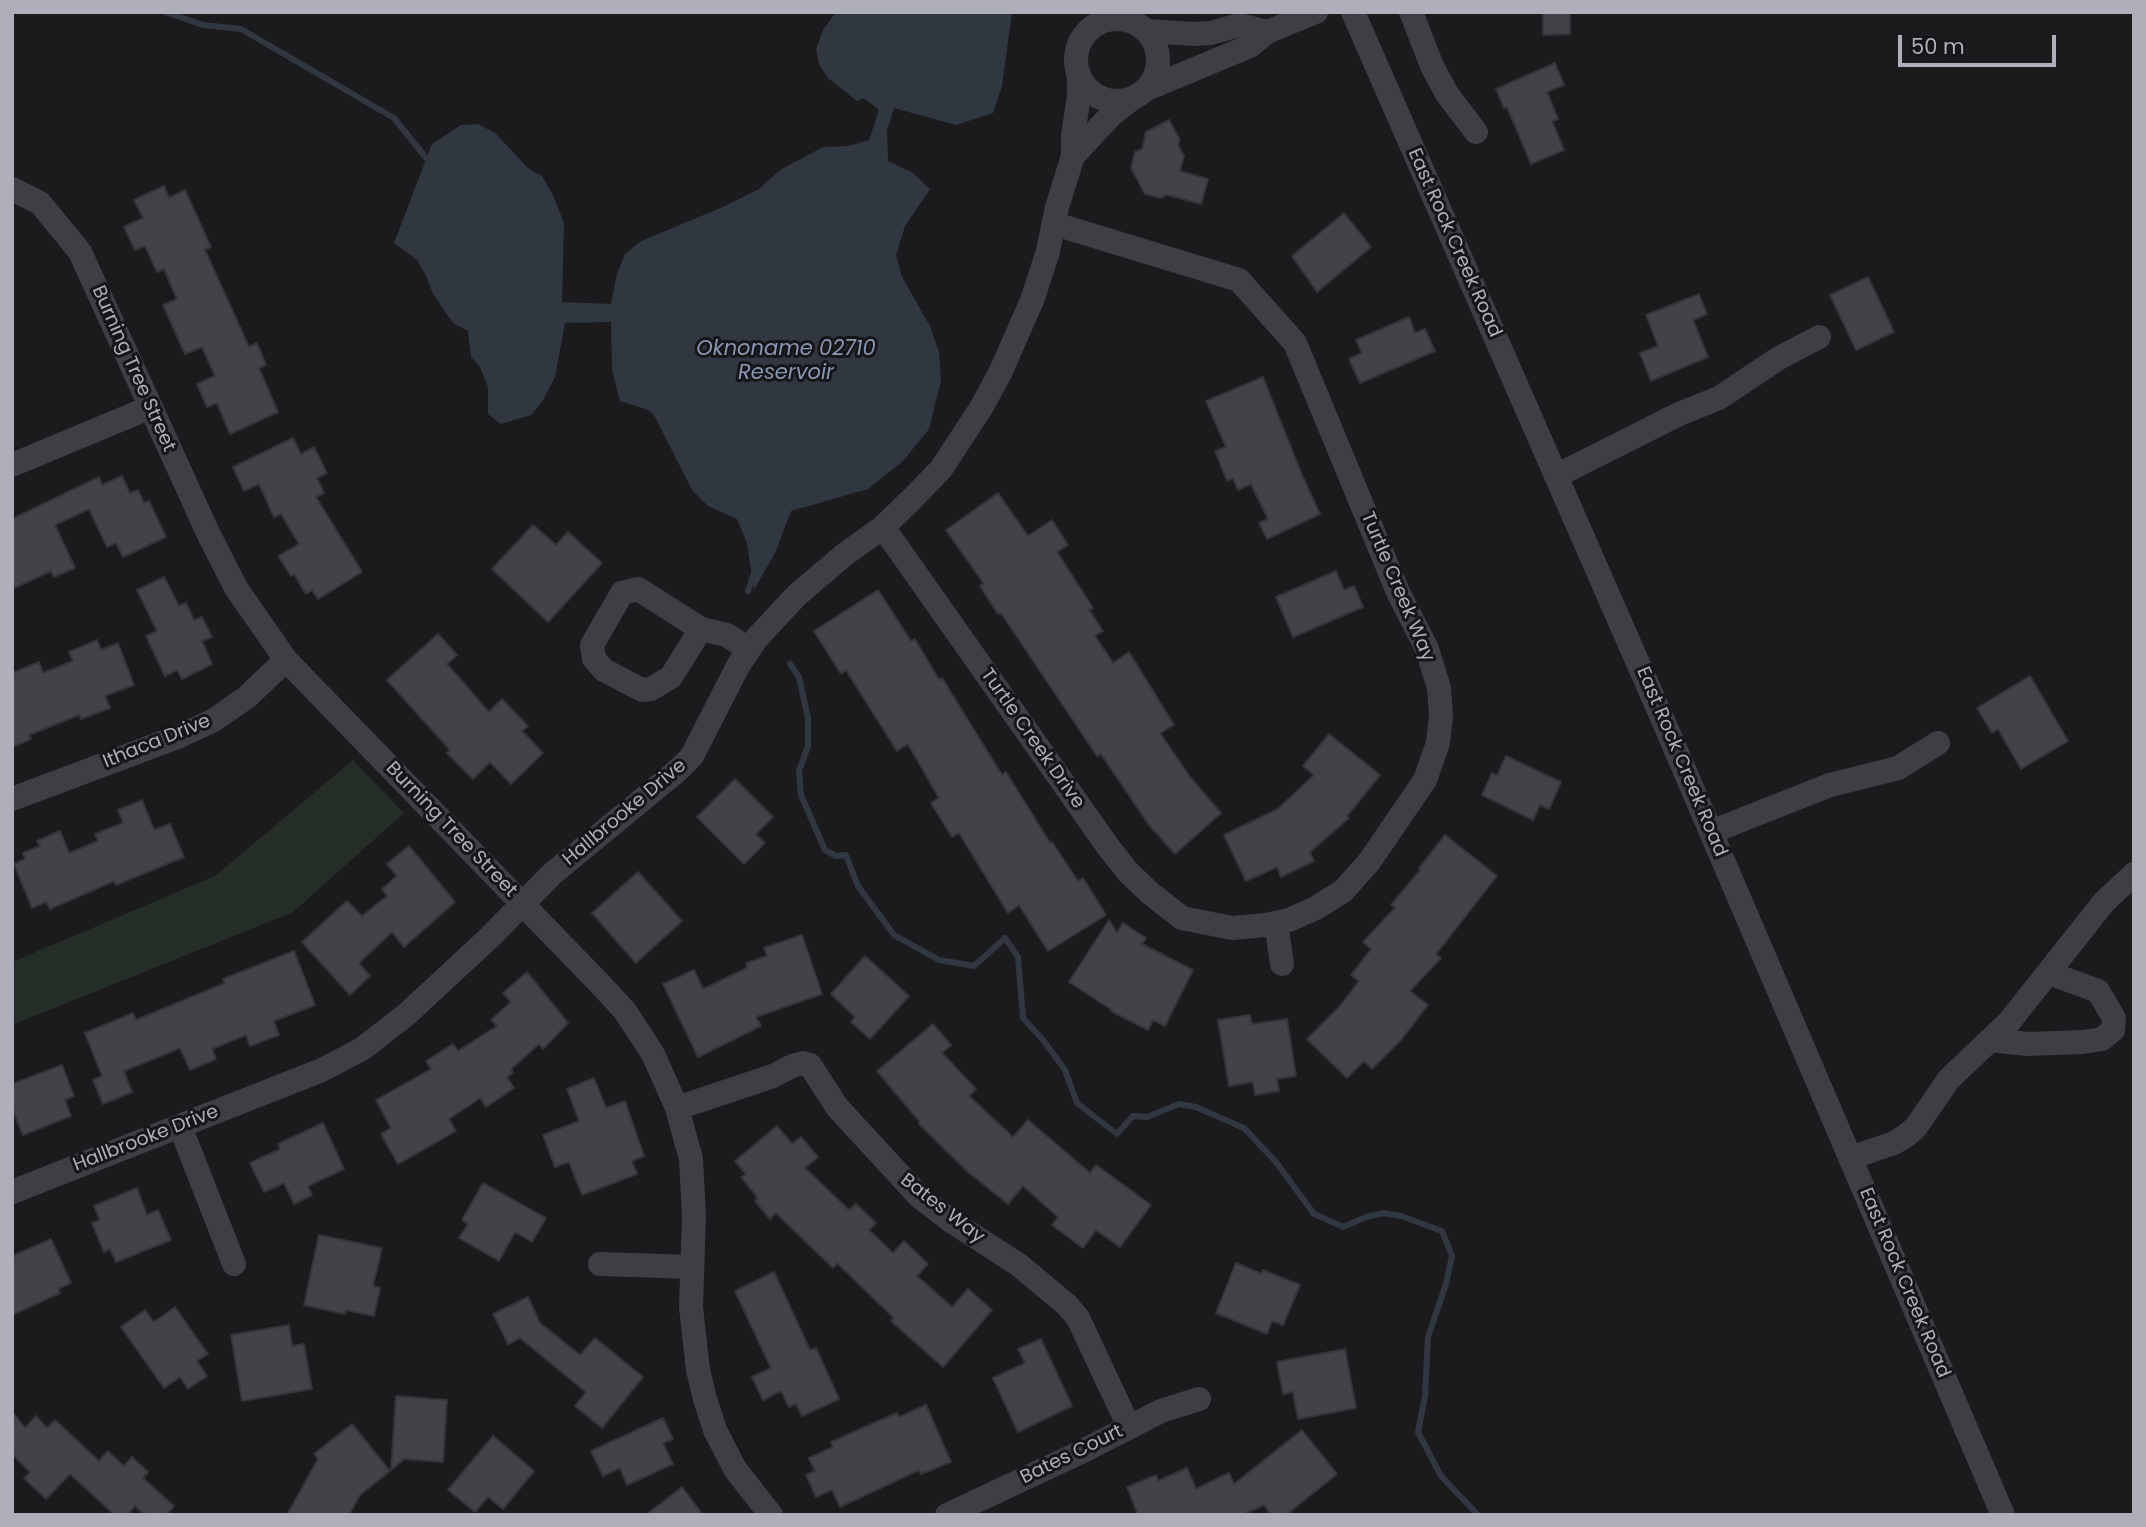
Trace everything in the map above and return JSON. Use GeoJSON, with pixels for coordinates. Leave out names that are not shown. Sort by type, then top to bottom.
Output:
{"type":"FeatureCollection","features":[{"type":"Feature","properties":{"kind":"street","name":"Hallbrooke Drive"},"geometry":{"type":"LineString","coordinates":[[12,1192],[321,1070],[362,1049],[407,1014],[552,874],[692,756],[738,666],[749,650],[797,595],[844,555],[883,527],[941,468],[981,408],[1001,371],[1033,298],[1073,156],[1079,96],[1076,58],[1079,43],[1075,12]]}},
{"type":"Feature","properties":{"kind":"street","name":"Hallbrooke Drive"},"geometry":{"type":"LineString","coordinates":[[1079,74],[1094,94],[1107,100],[1120,101],[1250,46],[1266,32],[1316,12]]}},
{"type":"Feature","properties":{"kind":"street","name":"East Rock Creek Road"},"geometry":{"type":"LineString","coordinates":[[1353,12],[1711,832],[2003,1515]]}},
{"type":"Feature","properties":{"kind":"street"},"geometry":{"type":"LineString","coordinates":[[1411,12],[1432,66],[1447,93],[1476,132]]}},
{"type":"Feature","properties":{"kind":"street"},"geometry":{"type":"LineString","coordinates":[[1079,43],[1096,24],[1117,15],[1147,31],[1156,46],[1158,65],[1154,78],[1140,93]]}},
{"type":"Feature","properties":{"kind":"street"},"geometry":{"type":"LineString","coordinates":[[1147,31],[1211,33],[1239,25],[1266,32]]}},
{"type":"Feature","properties":{"kind":"street","name":"Hallbrooke Drive"},"geometry":{"type":"LineString","coordinates":[[1073,156],[1111,116],[1140,93]]}},
{"type":"Feature","properties":{"kind":"street","name":"Burning Tree Street"},"geometry":{"type":"LineString","coordinates":[[12,189],[40,204],[80,252],[209,535],[236,588],[286,660],[625,1011],[653,1054],[677,1108],[691,1159],[694,1216],[691,1307],[698,1370],[705,1399],[715,1430],[735,1469],[771,1515]]}},
{"type":"Feature","properties":{"kind":"street","name":"Turtle Creek Way"},"geometry":{"type":"LineString","coordinates":[[1055,224],[1239,280],[1295,344],[1398,592],[1427,649],[1439,688],[1441,716],[1438,743],[1425,780],[1368,862],[1343,891],[1317,908],[1289,920],[1232,928],[1204,924]]}},
{"type":"Feature","properties":{"kind":"street"},"geometry":{"type":"LineString","coordinates":[[1556,476],[1679,414],[1718,398],[1779,358],[1819,337]]}},
{"type":"Feature","properties":{"kind":"street"},"geometry":{"type":"LineString","coordinates":[[12,465],[150,407]]}},
{"type":"Feature","properties":{"kind":"street","name":"Turtle Creek Drive"},"geometry":{"type":"LineString","coordinates":[[883,527],[1128,872],[1174,913],[1204,924]]}},
{"type":"Feature","properties":{"kind":"street"},"geometry":{"type":"LineString","coordinates":[[701,629],[671,677],[651,689],[642,690],[604,670],[594,659],[592,645],[622,593],[638,589],[701,629],[727,635],[749,650]]}},
{"type":"Feature","properties":{"kind":"street","name":"Ithaca Drive"},"geometry":{"type":"LineString","coordinates":[[12,799],[180,736],[214,720],[247,697],[286,660]]}},
{"type":"Feature","properties":{"kind":"street"},"geometry":{"type":"LineString","coordinates":[[1711,832],[1830,785],[1898,768],[1938,743]]}},
{"type":"Feature","properties":{"kind":"street"},"geometry":{"type":"LineString","coordinates":[[1850,1158],[1894,1143],[1907,1135],[1949,1079],[2009,1022],[2104,902],[2134,874]]}},
{"type":"Feature","properties":{"kind":"street"},"geometry":{"type":"LineString","coordinates":[[1276,923],[1282,964]]}},
{"type":"Feature","properties":{"kind":"street"},"geometry":{"type":"LineString","coordinates":[[1990,1040],[2028,1044],[2083,1042],[2102,1039],[2113,1030],[2114,1018],[2098,991],[2049,973]]}},
{"type":"Feature","properties":{"kind":"street","name":"Bates Way"},"geometry":{"type":"LineString","coordinates":[[677,1108],[773,1076],[792,1066],[803,1063],[810,1065],[836,1107],[919,1196],[951,1221],[1019,1265],[1067,1305],[1078,1318],[1129,1427]]}},
{"type":"Feature","properties":{"kind":"street"},"geometry":{"type":"LineString","coordinates":[[180,1126],[234,1264]]}},
{"type":"Feature","properties":{"kind":"street"},"geometry":{"type":"LineString","coordinates":[[600,1264],[692,1267]]}},
{"type":"Feature","properties":{"kind":"street","name":"Bates Court"},"geometry":{"type":"LineString","coordinates":[[947,1515],[1161,1411],[1199,1399]]}},
{"type":"Feature","properties":{"kind":"shaded area"},"geometry":{"type":"Polygon","coordinates":[[[353,760],[404,813],[293,912],[12,1025],[12,962],[215,876],[353,760]]]}},
{"type":"Feature","properties":{"kind":"water","name":"Oknoname 02710 Reservoir"},"geometry":{"type":"Polygon","coordinates":[[[836,12],[1012,12],[1002,86],[993,113],[956,125],[894,108],[887,130],[888,161],[913,173],[930,189],[905,226],[896,255],[902,277],[930,326],[939,352],[941,380],[929,429],[903,461],[868,489],[791,511],[776,551],[754,590],[747,543],[737,519],[708,506],[692,490],[654,415],[648,410],[620,401],[612,370],[611,322],[565,323],[555,377],[542,402],[531,415],[501,424],[488,414],[488,387],[480,367],[471,357],[468,331],[453,323],[433,294],[417,260],[394,243],[432,144],[461,125],[478,124],[495,133],[529,169],[542,176],[553,195],[564,223],[562,302],[611,304],[617,274],[625,254],[641,241],[759,189],[780,170],[823,147],[848,146],[869,140],[879,110],[864,98],[857,101],[828,78],[819,64],[816,49],[823,30],[836,12]]]}},
{"type":"Feature","properties":{"kind":"building"},"geometry":{"type":"Polygon","coordinates":[[[1543,12],[1570,12],[1570,34],[1543,35],[1543,12]]]}},
{"type":"Feature","properties":{"kind":"building"},"geometry":{"type":"Polygon","coordinates":[[[1555,63],[1564,85],[1547,92],[1558,119],[1552,121],[1564,150],[1531,164],[1507,107],[1504,108],[1496,89],[1555,63]]]}},
{"type":"Feature","properties":{"kind":"building"},"geometry":{"type":"Polygon","coordinates":[[[1169,120],[1180,140],[1178,145],[1184,156],[1180,171],[1208,179],[1201,204],[1167,195],[1160,198],[1145,194],[1131,168],[1135,152],[1142,149],[1146,132],[1169,120]]]}},
{"type":"Feature","properties":{"kind":"building"},"geometry":{"type":"Polygon","coordinates":[[[164,186],[169,198],[185,190],[211,247],[205,250],[249,347],[257,343],[266,365],[259,368],[278,412],[230,434],[217,403],[207,407],[197,384],[215,376],[202,347],[185,354],[163,305],[177,299],[164,269],[157,272],[145,246],[135,250],[124,227],[143,218],[134,200],[164,186]]]}},
{"type":"Feature","properties":{"kind":"building"},"geometry":{"type":"Polygon","coordinates":[[[1344,213],[1371,247],[1317,292],[1292,256],[1344,213]]]}},
{"type":"Feature","properties":{"kind":"building"},"geometry":{"type":"Polygon","coordinates":[[[1868,277],[1894,332],[1856,350],[1830,295],[1868,277]]]}},
{"type":"Feature","properties":{"kind":"building"},"geometry":{"type":"Polygon","coordinates":[[[1699,294],[1707,314],[1693,320],[1708,357],[1651,381],[1640,353],[1658,346],[1646,315],[1699,294]]]}},
{"type":"Feature","properties":{"kind":"building"},"geometry":{"type":"Polygon","coordinates":[[[1409,317],[1415,333],[1425,329],[1435,351],[1360,383],[1349,359],[1362,353],[1356,340],[1409,317]]]}},
{"type":"Feature","properties":{"kind":"building"},"geometry":{"type":"Polygon","coordinates":[[[1263,377],[1320,514],[1267,539],[1259,523],[1268,519],[1251,484],[1238,490],[1233,478],[1227,481],[1215,451],[1226,447],[1206,401],[1263,377]]]}},
{"type":"Feature","properties":{"kind":"building"},"geometry":{"type":"Polygon","coordinates":[[[293,438],[301,454],[314,447],[327,473],[317,478],[324,493],[316,497],[362,572],[318,599],[312,590],[306,594],[294,574],[291,576],[278,556],[299,544],[281,514],[274,517],[259,484],[244,491],[233,467],[293,438]]]}},
{"type":"Feature","properties":{"kind":"building"},"geometry":{"type":"Polygon","coordinates":[[[122,476],[130,493],[138,490],[144,503],[149,501],[166,537],[123,557],[116,543],[107,547],[89,509],[55,525],[75,568],[54,577],[51,571],[12,589],[12,519],[99,477],[102,485],[122,476]]]}},
{"type":"Feature","properties":{"kind":"building"},"geometry":{"type":"Polygon","coordinates":[[[998,493],[1028,536],[1052,520],[1068,545],[1057,552],[1093,608],[1089,610],[1103,631],[1095,636],[1113,663],[1129,652],[1174,725],[1160,733],[1190,777],[1221,813],[1175,854],[1149,825],[1101,754],[1097,756],[1001,613],[998,614],[980,586],[984,584],[946,530],[998,493]]]}},
{"type":"Feature","properties":{"kind":"building"},"geometry":{"type":"Polygon","coordinates":[[[533,525],[556,545],[568,532],[602,563],[548,622],[492,569],[533,525]]]}},
{"type":"Feature","properties":{"kind":"building"},"geometry":{"type":"Polygon","coordinates":[[[1336,571],[1344,590],[1354,586],[1363,607],[1293,637],[1276,597],[1336,571]]]}},
{"type":"Feature","properties":{"kind":"building"},"geometry":{"type":"Polygon","coordinates":[[[164,577],[179,606],[186,603],[194,620],[202,617],[212,637],[202,641],[212,664],[182,679],[177,670],[165,676],[146,636],[157,631],[137,590],[164,577]]]}},
{"type":"Feature","properties":{"kind":"building"},"geometry":{"type":"Polygon","coordinates":[[[878,590],[911,641],[915,639],[939,680],[942,678],[1002,775],[1006,772],[1050,843],[1052,842],[1078,881],[1083,878],[1106,915],[1048,951],[1019,905],[1008,913],[959,833],[952,837],[931,803],[939,798],[908,744],[897,751],[846,670],[841,674],[814,631],[878,590]]]}},
{"type":"Feature","properties":{"kind":"building"},"geometry":{"type":"Polygon","coordinates":[[[438,634],[457,655],[447,664],[489,712],[502,699],[528,726],[522,731],[543,753],[511,784],[490,762],[473,779],[447,753],[450,750],[387,680],[438,634]]]}},
{"type":"Feature","properties":{"kind":"building"},"geometry":{"type":"Polygon","coordinates":[[[97,640],[101,650],[118,643],[134,685],[105,696],[110,708],[81,719],[79,715],[29,735],[31,739],[12,747],[12,673],[39,662],[43,673],[73,661],[69,652],[97,640]]]}},
{"type":"Feature","properties":{"kind":"building"},"geometry":{"type":"Polygon","coordinates":[[[2030,676],[2068,741],[2021,769],[1998,729],[1992,733],[1977,708],[2030,676]]]}},
{"type":"Feature","properties":{"kind":"building"},"geometry":{"type":"Polygon","coordinates":[[[1329,734],[1380,775],[1347,816],[1349,818],[1310,852],[1314,861],[1281,877],[1277,867],[1246,881],[1224,835],[1278,809],[1314,775],[1303,766],[1329,734]]]}},
{"type":"Feature","properties":{"kind":"building"},"geometry":{"type":"Polygon","coordinates":[[[1506,756],[1561,782],[1549,809],[1540,805],[1533,820],[1482,795],[1492,773],[1497,776],[1506,756]]]}},
{"type":"Feature","properties":{"kind":"building"},"geometry":{"type":"Polygon","coordinates":[[[735,779],[773,817],[756,834],[765,843],[744,864],[697,817],[735,779]]]}},
{"type":"Feature","properties":{"kind":"building"},"geometry":{"type":"Polygon","coordinates":[[[142,800],[154,830],[170,824],[184,857],[116,885],[114,881],[50,909],[46,902],[32,908],[14,864],[25,859],[23,853],[40,846],[37,841],[60,831],[69,853],[98,841],[95,834],[123,823],[118,810],[142,800]]]}},
{"type":"Feature","properties":{"kind":"building"},"geometry":{"type":"Polygon","coordinates":[[[1445,835],[1497,876],[1436,954],[1441,958],[1410,991],[1428,1005],[1401,1040],[1372,1069],[1364,1061],[1347,1078],[1307,1039],[1340,1006],[1359,981],[1351,975],[1371,949],[1363,942],[1395,908],[1391,905],[1445,835]]]}},
{"type":"Feature","properties":{"kind":"building"},"geometry":{"type":"Polygon","coordinates":[[[409,846],[455,902],[404,947],[392,932],[359,963],[370,976],[350,995],[302,942],[347,901],[362,916],[387,896],[382,889],[397,876],[387,864],[409,846]]]}},
{"type":"Feature","properties":{"kind":"building"},"geometry":{"type":"Polygon","coordinates":[[[638,872],[682,921],[636,963],[592,913],[638,872]]]}},
{"type":"Feature","properties":{"kind":"building"},"geometry":{"type":"Polygon","coordinates":[[[1109,920],[1117,933],[1123,923],[1146,938],[1142,944],[1193,970],[1165,1026],[1153,1020],[1148,1030],[1111,1011],[1069,982],[1109,920]]]}},
{"type":"Feature","properties":{"kind":"building"},"geometry":{"type":"Polygon","coordinates":[[[802,935],[822,994],[756,1017],[761,1026],[698,1057],[663,984],[694,970],[703,989],[747,968],[746,963],[767,956],[764,948],[802,935]]]}},
{"type":"Feature","properties":{"kind":"building"},"geometry":{"type":"Polygon","coordinates":[[[294,951],[315,1005],[274,1021],[279,1035],[250,1046],[246,1035],[212,1049],[216,1059],[190,1070],[180,1048],[124,1071],[132,1092],[103,1104],[93,1080],[102,1076],[85,1033],[133,1013],[136,1020],[225,983],[223,979],[294,951]]]}},
{"type":"Feature","properties":{"kind":"building"},"geometry":{"type":"Polygon","coordinates":[[[865,956],[909,996],[870,1039],[851,1022],[855,1017],[831,994],[865,956]]]}},
{"type":"Feature","properties":{"kind":"building"},"geometry":{"type":"Polygon","coordinates":[[[527,972],[568,1023],[543,1049],[539,1044],[511,1069],[513,1073],[507,1077],[514,1088],[486,1107],[480,1098],[449,1119],[456,1131],[398,1164],[381,1134],[391,1128],[376,1100],[431,1069],[426,1061],[453,1044],[458,1051],[497,1026],[491,1020],[511,1002],[503,993],[527,972]]]}},
{"type":"Feature","properties":{"kind":"building"},"geometry":{"type":"Polygon","coordinates":[[[1250,1015],[1252,1024],[1287,1019],[1296,1076],[1277,1079],[1279,1091],[1255,1095],[1253,1082],[1229,1086],[1218,1020],[1250,1015]]]}},
{"type":"Feature","properties":{"kind":"building"},"geometry":{"type":"Polygon","coordinates":[[[933,1024],[951,1045],[942,1053],[976,1089],[969,1096],[1013,1137],[1028,1120],[1090,1173],[1096,1165],[1151,1205],[1120,1247],[1096,1230],[1083,1248],[1052,1225],[1058,1217],[1023,1186],[1008,1204],[968,1172],[919,1124],[877,1071],[933,1024]]]}},
{"type":"Feature","properties":{"kind":"building"},"geometry":{"type":"Polygon","coordinates":[[[62,1065],[74,1096],[65,1100],[71,1116],[23,1135],[12,1109],[12,1084],[62,1065]]]}},
{"type":"Feature","properties":{"kind":"building"},"geometry":{"type":"Polygon","coordinates":[[[594,1078],[606,1108],[625,1101],[644,1156],[632,1161],[637,1174],[582,1195],[569,1162],[555,1167],[543,1135],[579,1121],[567,1089],[594,1078]]]}},
{"type":"Feature","properties":{"kind":"building"},"geometry":{"type":"Polygon","coordinates":[[[323,1123],[344,1169],[308,1186],[312,1195],[294,1204],[284,1183],[264,1192],[250,1163],[280,1149],[278,1144],[323,1123]]]}},
{"type":"Feature","properties":{"kind":"building"},"geometry":{"type":"Polygon","coordinates":[[[777,1126],[792,1144],[801,1137],[818,1157],[805,1168],[849,1210],[856,1204],[876,1223],[869,1230],[893,1253],[904,1241],[928,1264],[917,1276],[952,1307],[968,1289],[992,1310],[943,1367],[891,1321],[894,1318],[837,1263],[833,1268],[776,1213],[770,1219],[755,1201],[758,1198],[741,1177],[746,1174],[735,1161],[777,1126]]]}},
{"type":"Feature","properties":{"kind":"building"},"geometry":{"type":"Polygon","coordinates":[[[483,1183],[546,1218],[532,1242],[515,1232],[499,1261],[459,1238],[468,1224],[462,1220],[483,1183]]]}},
{"type":"Feature","properties":{"kind":"building"},"geometry":{"type":"Polygon","coordinates":[[[137,1188],[147,1215],[158,1210],[171,1240],[116,1262],[110,1249],[104,1252],[92,1223],[100,1220],[94,1206],[137,1188]]]}},
{"type":"Feature","properties":{"kind":"building"},"geometry":{"type":"Polygon","coordinates":[[[319,1235],[382,1248],[373,1286],[380,1288],[374,1316],[346,1310],[345,1314],[304,1305],[319,1235]]]}},
{"type":"Feature","properties":{"kind":"building"},"geometry":{"type":"Polygon","coordinates":[[[51,1239],[71,1283],[58,1289],[60,1293],[12,1315],[12,1256],[51,1239]]]}},
{"type":"Feature","properties":{"kind":"building"},"geometry":{"type":"Polygon","coordinates":[[[1236,1263],[1262,1274],[1263,1270],[1300,1285],[1283,1325],[1272,1321],[1267,1334],[1216,1313],[1236,1263]]]}},
{"type":"Feature","properties":{"kind":"building"},"geometry":{"type":"Polygon","coordinates":[[[774,1272],[810,1350],[816,1348],[839,1399],[802,1416],[796,1404],[789,1407],[781,1391],[763,1400],[752,1377],[771,1368],[735,1291],[774,1272]]]}},
{"type":"Feature","properties":{"kind":"building"},"geometry":{"type":"Polygon","coordinates":[[[528,1297],[540,1323],[580,1355],[595,1338],[643,1377],[602,1428],[575,1406],[586,1392],[520,1338],[508,1344],[493,1314],[528,1297]]]}},
{"type":"Feature","properties":{"kind":"building"},"geometry":{"type":"Polygon","coordinates":[[[175,1307],[208,1354],[197,1361],[207,1376],[188,1389],[180,1377],[164,1388],[121,1327],[145,1310],[154,1322],[175,1307]]]}},
{"type":"Feature","properties":{"kind":"building"},"geometry":{"type":"Polygon","coordinates":[[[289,1325],[292,1346],[304,1344],[312,1389],[242,1401],[231,1335],[289,1325]]]}},
{"type":"Feature","properties":{"kind":"building"},"geometry":{"type":"Polygon","coordinates":[[[1041,1339],[1072,1406],[1018,1432],[993,1378],[1025,1363],[1018,1349],[1041,1339]]]}},
{"type":"Feature","properties":{"kind":"building"},"geometry":{"type":"Polygon","coordinates":[[[1345,1349],[1356,1408],[1298,1419],[1293,1392],[1283,1394],[1277,1362],[1345,1349]]]}},
{"type":"Feature","properties":{"kind":"building"},"geometry":{"type":"Polygon","coordinates":[[[396,1396],[447,1400],[443,1462],[404,1459],[391,1470],[396,1396]]]}},
{"type":"Feature","properties":{"kind":"building"},"geometry":{"type":"Polygon","coordinates":[[[926,1405],[951,1462],[921,1474],[919,1470],[840,1507],[832,1490],[816,1497],[806,1475],[815,1471],[809,1458],[833,1447],[831,1442],[897,1413],[899,1417],[926,1405]]]}},
{"type":"Feature","properties":{"kind":"building"},"geometry":{"type":"Polygon","coordinates":[[[12,1411],[25,1428],[36,1416],[47,1428],[55,1420],[99,1461],[108,1451],[124,1466],[132,1457],[148,1472],[143,1478],[174,1506],[166,1515],[145,1515],[135,1506],[127,1515],[115,1515],[70,1474],[46,1499],[24,1478],[30,1472],[12,1454],[12,1411]]]}},
{"type":"Feature","properties":{"kind":"building"},"geometry":{"type":"Polygon","coordinates":[[[663,1418],[673,1439],[663,1443],[673,1464],[627,1485],[620,1468],[603,1476],[591,1451],[663,1418]]]}},
{"type":"Feature","properties":{"kind":"building"},"geometry":{"type":"Polygon","coordinates":[[[352,1424],[390,1471],[360,1495],[349,1515],[287,1515],[318,1459],[314,1454],[352,1424]]]}},
{"type":"Feature","properties":{"kind":"building"},"geometry":{"type":"Polygon","coordinates":[[[1302,1430],[1337,1474],[1286,1515],[1271,1515],[1264,1505],[1242,1515],[1138,1515],[1127,1487],[1156,1475],[1158,1481],[1187,1468],[1196,1489],[1229,1473],[1234,1484],[1302,1430]]]}},
{"type":"Feature","properties":{"kind":"building"},"geometry":{"type":"Polygon","coordinates":[[[493,1436],[534,1471],[503,1509],[488,1497],[475,1512],[448,1490],[493,1436]]]}},
{"type":"Feature","properties":{"kind":"building"},"geometry":{"type":"Polygon","coordinates":[[[682,1487],[703,1515],[646,1515],[682,1487]]]}},
{"type":"Feature","properties":{"kind":"waterway"},"geometry":{"type":"LineString","coordinates":[[165,12],[203,25],[241,29],[394,118],[431,164]]}},
{"type":"Feature","properties":{"kind":"waterway"},"geometry":{"type":"LineString","coordinates":[[748,591],[755,570]]}},
{"type":"Feature","properties":{"kind":"waterway"},"geometry":{"type":"LineString","coordinates":[[790,664],[799,677],[808,718],[808,746],[799,771],[801,795],[825,850],[836,856],[846,855],[858,886],[894,935],[939,960],[974,966],[1005,938],[1018,957],[1023,1018],[1065,1070],[1077,1103],[1117,1134],[1133,1116],[1147,1117],[1179,1104],[1196,1107],[1244,1128],[1276,1162],[1314,1214],[1343,1227],[1383,1213],[1401,1216],[1442,1231],[1452,1256],[1446,1284],[1428,1337],[1425,1396],[1418,1432],[1441,1476],[1478,1515]]}}]}
